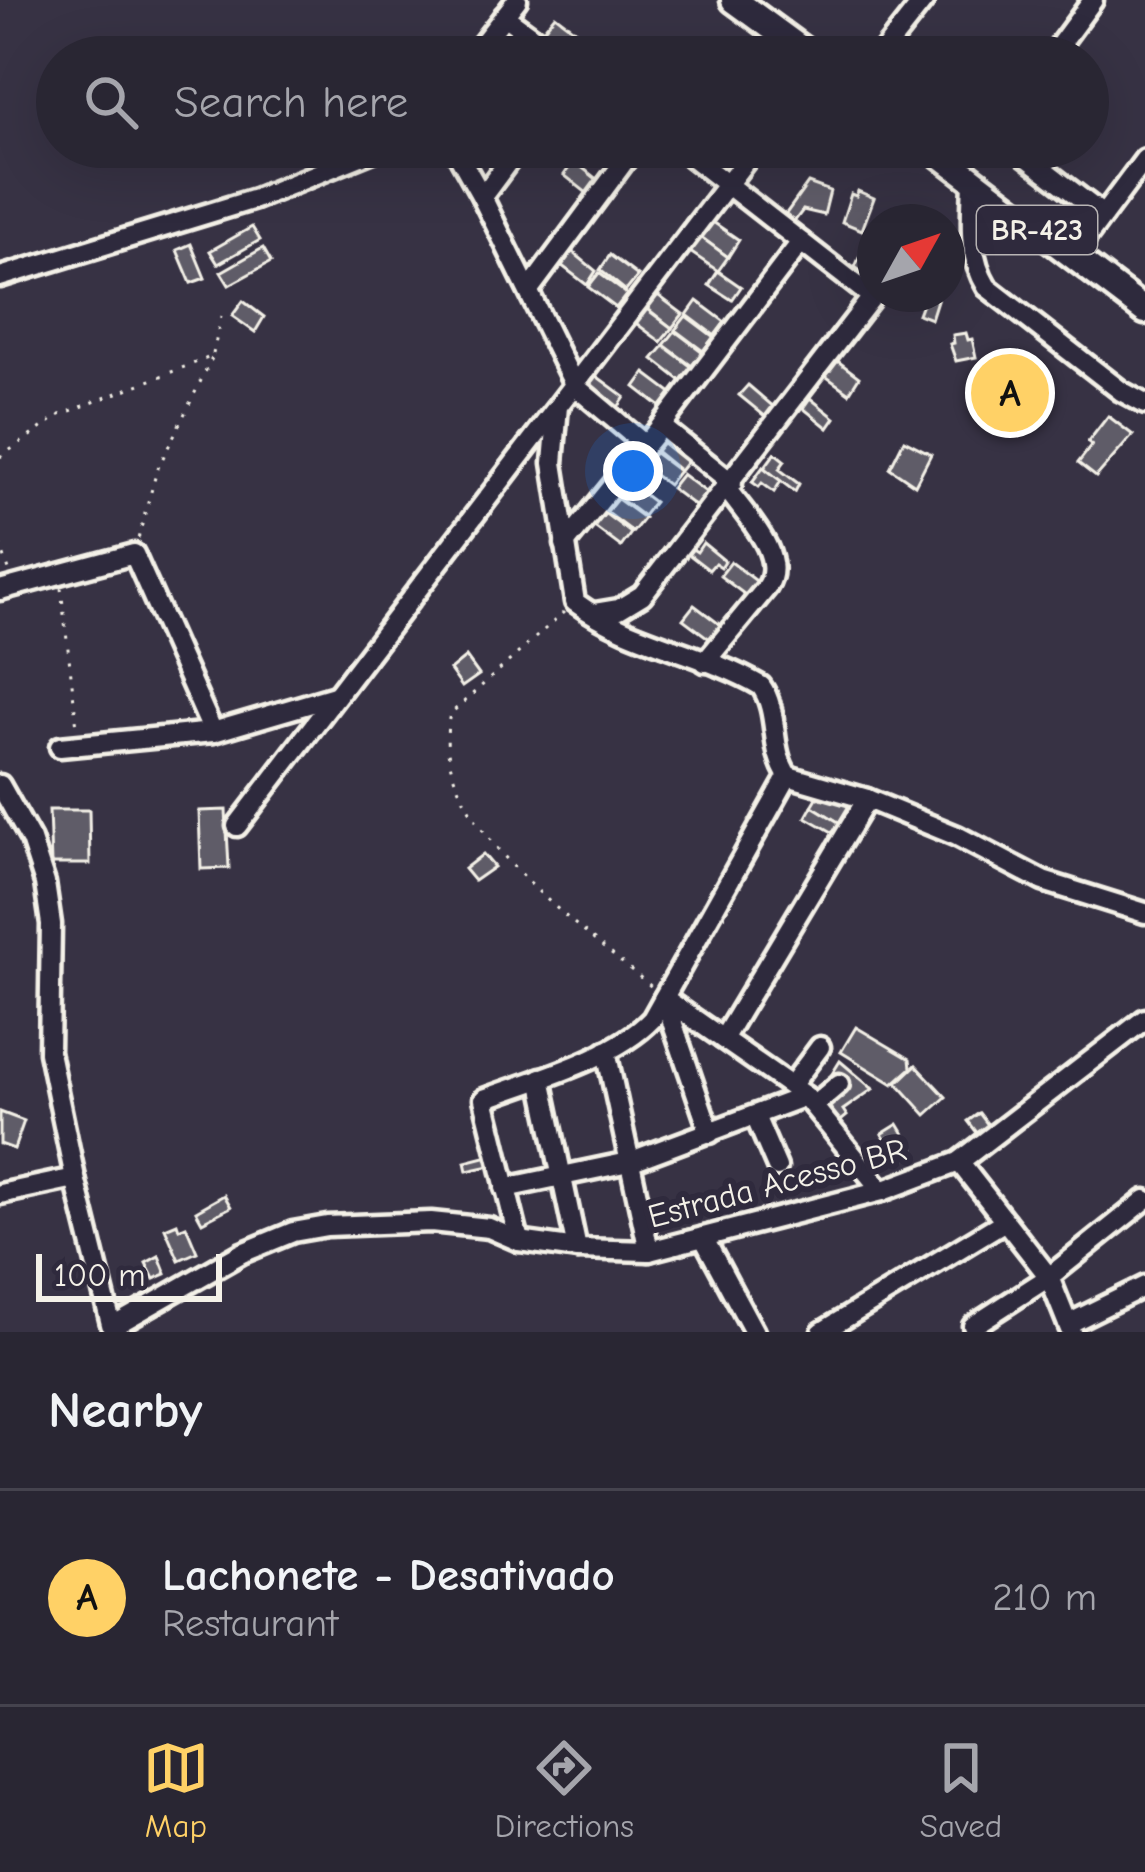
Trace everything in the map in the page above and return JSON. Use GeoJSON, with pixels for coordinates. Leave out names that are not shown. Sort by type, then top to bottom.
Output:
{"type":"FeatureCollection","features":[{"type":"Feature","properties":{"kind":"main road"},"geometry":{"type":"LineString","coordinates":[[734,0],[783,36]]}},
{"type":"Feature","properties":{"kind":"main road","name":"BR-423"},"geometry":{"type":"LineString","coordinates":[[957,168],[1145,311]]}},
{"type":"Feature","properties":{"kind":"street"},"geometry":{"type":"LineString","coordinates":[[897,36],[923,0]]}},
{"type":"Feature","properties":{"kind":"street"},"geometry":{"type":"LineString","coordinates":[[1066,36],[1093,0]]}},
{"type":"Feature","properties":{"kind":"street"},"geometry":{"type":"LineString","coordinates":[[488,36],[510,8],[539,36]]}},
{"type":"Feature","properties":{"kind":"street"},"geometry":{"type":"LineString","coordinates":[[1072,257],[1145,159]]}},
{"type":"Feature","properties":{"kind":"street"},"geometry":{"type":"LineString","coordinates":[[0,277],[255,199],[331,168]]}},
{"type":"Feature","properties":{"kind":"street"},"geometry":{"type":"LineString","coordinates":[[466,168],[575,386],[645,445]]}},
{"type":"Feature","properties":{"kind":"street"},"geometry":{"type":"LineString","coordinates":[[482,197],[503,168]]}},
{"type":"Feature","properties":{"kind":"street"},"geometry":{"type":"LineString","coordinates":[[529,290],[619,168]]}},
{"type":"Feature","properties":{"kind":"street"},"geometry":{"type":"LineString","coordinates":[[583,607],[619,609],[642,596],[872,296],[708,168]]}},
{"type":"Feature","properties":{"kind":"street"},"geometry":{"type":"LineString","coordinates":[[237,826],[740,168]]}},
{"type":"Feature","properties":{"kind":"street"},"geometry":{"type":"LineString","coordinates":[[1041,168],[1103,215]]}},
{"type":"Feature","properties":{"kind":"street"},"geometry":{"type":"LineString","coordinates":[[973,181],[972,243],[977,272],[987,287],[1121,391],[1145,404]]}},
{"type":"Feature","properties":{"kind":"street"},"geometry":{"type":"LineString","coordinates":[[565,544],[801,242]]}},
{"type":"Feature","properties":{"kind":"street"},"geometry":{"type":"LineString","coordinates":[[558,406],[553,464],[565,544],[583,607],[657,644],[755,682],[766,692],[777,754],[788,776],[867,800],[957,836],[1042,880],[1145,913]]}},
{"type":"Feature","properties":{"kind":"street"},"geometry":{"type":"LineString","coordinates":[[661,426],[729,486],[770,552],[774,573],[705,662]]}},
{"type":"Feature","properties":{"kind":"street"},"geometry":{"type":"LineString","coordinates":[[8,588],[134,554],[213,733]]}},
{"type":"Feature","properties":{"kind":"street"},"geometry":{"type":"LineString","coordinates":[[642,596],[644,622],[657,644]]}},
{"type":"Feature","properties":{"kind":"street"},"geometry":{"type":"LineString","coordinates":[[70,746],[213,733],[335,696]]}},
{"type":"Feature","properties":{"kind":"street"},"geometry":{"type":"LineString","coordinates":[[519,1241],[484,1099],[606,1051],[642,1030],[788,776]]}},
{"type":"Feature","properties":{"kind":"street"},"geometry":{"type":"LineString","coordinates":[[0,785],[31,839],[48,900],[50,1052],[75,1178],[114,1329]]}},
{"type":"Feature","properties":{"kind":"street"},"geometry":{"type":"LineString","coordinates":[[723,1039],[867,800]]}},
{"type":"Feature","properties":{"kind":"street"},"geometry":{"type":"LineString","coordinates":[[664,998],[803,1096],[882,1192]]}},
{"type":"Feature","properties":{"kind":"street"},"geometry":{"type":"LineString","coordinates":[[664,998],[710,1133]]}},
{"type":"Feature","properties":{"kind":"street","name":"Estrada Acesso BR"},"geometry":{"type":"LineString","coordinates":[[114,1329],[242,1253],[293,1232],[431,1222],[489,1228],[519,1241],[577,1249],[649,1251],[882,1192],[959,1162],[1145,1019]]}},
{"type":"Feature","properties":{"kind":"street"},"geometry":{"type":"LineString","coordinates":[[803,1096],[820,1046]]}},
{"type":"Feature","properties":{"kind":"street"},"geometry":{"type":"LineString","coordinates":[[606,1051],[649,1251]]}},
{"type":"Feature","properties":{"kind":"street"},"geometry":{"type":"LineString","coordinates":[[541,1078],[577,1249]]}},
{"type":"Feature","properties":{"kind":"street"},"geometry":{"type":"LineString","coordinates":[[505,1187],[629,1162],[839,1084]]}},
{"type":"Feature","properties":{"kind":"street"},"geometry":{"type":"LineString","coordinates":[[755,1117],[777,1167]]}},
{"type":"Feature","properties":{"kind":"street"},"geometry":{"type":"LineString","coordinates":[[959,1162],[1049,1276],[1069,1328],[1145,1286]]}},
{"type":"Feature","properties":{"kind":"street"},"geometry":{"type":"LineString","coordinates":[[0,1194],[75,1178]]}},
{"type":"Feature","properties":{"kind":"street"},"geometry":{"type":"LineString","coordinates":[[973,1326],[1049,1276],[1145,1201]]}},
{"type":"Feature","properties":{"kind":"street"},"geometry":{"type":"LineString","coordinates":[[822,1332],[1005,1221]]}},
{"type":"Feature","properties":{"kind":"street"},"geometry":{"type":"LineString","coordinates":[[703,1237],[754,1332]]}},
{"type":"Feature","properties":{"kind":"path"},"geometry":{"type":"LineString","coordinates":[[134,554],[157,470],[213,356],[223,307]]}},
{"type":"Feature","properties":{"kind":"path"},"geometry":{"type":"LineString","coordinates":[[0,457],[60,415],[213,356]]}},
{"type":"Feature","properties":{"kind":"path"},"geometry":{"type":"LineString","coordinates":[[0,544],[8,588]]}},
{"type":"Feature","properties":{"kind":"path"},"geometry":{"type":"LineString","coordinates":[[59,574],[70,746]]}},
{"type":"Feature","properties":{"kind":"path"},"geometry":{"type":"LineString","coordinates":[[583,607],[450,714],[446,756],[480,826],[527,880],[664,998]]}},
{"type":"Feature","properties":{"kind":"building"},"geometry":{"type":"Polygon","coordinates":[[[555,15],[580,34],[548,36],[542,31],[555,15]]]}},
{"type":"Feature","properties":{"kind":"building"},"geometry":{"type":"Polygon","coordinates":[[[569,168],[583,168],[599,181],[588,194],[564,175],[569,168]]]}},
{"type":"Feature","properties":{"kind":"building"},"geometry":{"type":"Polygon","coordinates":[[[808,183],[830,191],[824,215],[803,210],[794,222],[785,215],[808,183]]]}},
{"type":"Feature","properties":{"kind":"building"},"geometry":{"type":"Polygon","coordinates":[[[858,191],[874,198],[872,204],[857,204],[857,228],[842,222],[851,194],[856,196],[858,191]]]}},
{"type":"Feature","properties":{"kind":"building"},"geometry":{"type":"Polygon","coordinates":[[[710,220],[739,240],[728,257],[698,235],[710,220]]]}},
{"type":"Feature","properties":{"kind":"building"},"geometry":{"type":"Polygon","coordinates":[[[252,227],[260,240],[218,264],[210,251],[252,227]]]}},
{"type":"Feature","properties":{"kind":"building"},"geometry":{"type":"Polygon","coordinates":[[[698,235],[728,257],[718,271],[687,250],[698,235]]]}},
{"type":"Feature","properties":{"kind":"building"},"geometry":{"type":"Polygon","coordinates":[[[191,244],[205,278],[191,283],[177,250],[191,244]]]}},
{"type":"Feature","properties":{"kind":"building"},"geometry":{"type":"Polygon","coordinates":[[[263,248],[271,262],[229,285],[221,272],[263,248]]]}},
{"type":"Feature","properties":{"kind":"building"},"geometry":{"type":"Polygon","coordinates":[[[568,248],[596,271],[587,285],[557,262],[568,248]]]}},
{"type":"Feature","properties":{"kind":"building"},"geometry":{"type":"Polygon","coordinates":[[[610,255],[638,276],[626,291],[600,270],[610,255]]]}},
{"type":"Feature","properties":{"kind":"building"},"geometry":{"type":"Polygon","coordinates":[[[718,271],[741,287],[732,300],[709,285],[718,271]]]}},
{"type":"Feature","properties":{"kind":"building"},"geometry":{"type":"Polygon","coordinates":[[[599,273],[627,294],[616,308],[588,287],[599,273]]]}},
{"type":"Feature","properties":{"kind":"building"},"geometry":{"type":"Polygon","coordinates":[[[655,293],[683,314],[672,328],[644,306],[655,293]]]}},
{"type":"Feature","properties":{"kind":"building"},"geometry":{"type":"Polygon","coordinates":[[[243,301],[264,317],[255,332],[232,316],[243,301]]]}},
{"type":"Feature","properties":{"kind":"building"},"geometry":{"type":"Polygon","coordinates":[[[697,301],[725,322],[715,336],[687,315],[697,301]]]}},
{"type":"Feature","properties":{"kind":"building"},"geometry":{"type":"Polygon","coordinates":[[[644,307],[672,328],[661,342],[633,321],[644,307]]]}},
{"type":"Feature","properties":{"kind":"building"},"geometry":{"type":"Polygon","coordinates":[[[686,316],[714,337],[703,351],[675,330],[686,316]]]}},
{"type":"Feature","properties":{"kind":"building"},"geometry":{"type":"Polygon","coordinates":[[[675,331],[703,352],[692,366],[664,345],[675,331]]]}},
{"type":"Feature","properties":{"kind":"building"},"geometry":{"type":"Polygon","coordinates":[[[966,333],[976,357],[956,361],[950,344],[953,335],[966,333]]]}},
{"type":"Feature","properties":{"kind":"building"},"geometry":{"type":"Polygon","coordinates":[[[664,346],[692,367],[681,381],[653,359],[664,346]]]}},
{"type":"Feature","properties":{"kind":"building"},"geometry":{"type":"Polygon","coordinates":[[[835,359],[859,377],[849,393],[824,375],[835,359]]]}},
{"type":"Feature","properties":{"kind":"building"},"geometry":{"type":"Polygon","coordinates":[[[992,371],[1036,403],[1027,415],[983,383],[992,371]]]}},
{"type":"Feature","properties":{"kind":"building"},"geometry":{"type":"Polygon","coordinates":[[[645,373],[673,394],[662,408],[635,387],[645,373]]]}},
{"type":"Feature","properties":{"kind":"building"},"geometry":{"type":"Polygon","coordinates":[[[595,375],[625,397],[617,409],[586,386],[595,375]]]}},
{"type":"Feature","properties":{"kind":"building"},"geometry":{"type":"Polygon","coordinates":[[[748,385],[775,408],[767,418],[739,395],[748,385]]]}},
{"type":"Feature","properties":{"kind":"building"},"geometry":{"type":"Polygon","coordinates":[[[810,398],[835,418],[828,428],[803,408],[810,398]]]}},
{"type":"Feature","properties":{"kind":"building"},"geometry":{"type":"Polygon","coordinates":[[[1108,416],[1133,435],[1096,477],[1078,463],[1108,416]]]}},
{"type":"Feature","properties":{"kind":"building"},"geometry":{"type":"Polygon","coordinates":[[[663,436],[691,457],[680,471],[653,449],[663,436]]]}},
{"type":"Feature","properties":{"kind":"building"},"geometry":{"type":"Polygon","coordinates":[[[904,440],[931,454],[915,485],[890,468],[904,440]]]}},
{"type":"Feature","properties":{"kind":"building"},"geometry":{"type":"Polygon","coordinates":[[[651,450],[679,471],[668,485],[640,464],[651,450]]]}},
{"type":"Feature","properties":{"kind":"building"},"geometry":{"type":"Polygon","coordinates":[[[775,453],[785,461],[779,469],[799,484],[795,492],[764,468],[775,453]]]}},
{"type":"Feature","properties":{"kind":"building"},"geometry":{"type":"Polygon","coordinates":[[[763,467],[781,481],[774,492],[752,482],[763,467]]]}},
{"type":"Feature","properties":{"kind":"building"},"geometry":{"type":"Polygon","coordinates":[[[682,474],[710,495],[699,509],[671,488],[682,474]]]}},
{"type":"Feature","properties":{"kind":"building"},"geometry":{"type":"Polygon","coordinates":[[[626,481],[654,502],[643,516],[615,495],[626,481]]]}},
{"type":"Feature","properties":{"kind":"building"},"geometry":{"type":"Polygon","coordinates":[[[615,497],[644,518],[633,532],[605,511],[615,497]]]}},
{"type":"Feature","properties":{"kind":"building"},"geometry":{"type":"Polygon","coordinates":[[[603,512],[631,533],[621,547],[593,526],[603,512]]]}},
{"type":"Feature","properties":{"kind":"building"},"geometry":{"type":"Polygon","coordinates":[[[703,543],[725,561],[721,567],[715,563],[709,570],[687,553],[691,548],[697,552],[703,543]]]}},
{"type":"Feature","properties":{"kind":"building"},"geometry":{"type":"Polygon","coordinates":[[[731,562],[759,583],[748,597],[720,576],[731,562]]]}},
{"type":"Feature","properties":{"kind":"building"},"geometry":{"type":"Polygon","coordinates":[[[694,605],[722,626],[711,640],[683,619],[694,605]]]}},
{"type":"Feature","properties":{"kind":"building"},"geometry":{"type":"Polygon","coordinates":[[[466,657],[479,675],[462,687],[450,670],[466,657]]]}},
{"type":"Feature","properties":{"kind":"building"},"geometry":{"type":"Polygon","coordinates":[[[821,791],[853,802],[840,823],[812,806],[821,791]]]}},
{"type":"Feature","properties":{"kind":"building"},"geometry":{"type":"Polygon","coordinates":[[[812,806],[840,823],[834,833],[806,817],[812,806]]]}},
{"type":"Feature","properties":{"kind":"building"},"geometry":{"type":"Polygon","coordinates":[[[49,810],[89,810],[90,864],[51,864],[49,810]]]}},
{"type":"Feature","properties":{"kind":"building"},"geometry":{"type":"Polygon","coordinates":[[[226,810],[229,868],[201,869],[199,811],[226,810]]]}},
{"type":"Feature","properties":{"kind":"building"},"geometry":{"type":"Polygon","coordinates":[[[483,854],[494,867],[474,881],[464,869],[483,854]]]}},
{"type":"Feature","properties":{"kind":"building"},"geometry":{"type":"Polygon","coordinates":[[[856,1027],[910,1059],[911,1068],[893,1084],[841,1052],[856,1027]]]}},
{"type":"Feature","properties":{"kind":"building"},"geometry":{"type":"Polygon","coordinates":[[[840,1061],[873,1089],[843,1110],[847,1116],[836,1125],[819,1105],[844,1085],[832,1074],[840,1061]]]}},
{"type":"Feature","properties":{"kind":"building"},"geometry":{"type":"Polygon","coordinates":[[[916,1065],[946,1097],[926,1115],[897,1083],[916,1065]]]}},
{"type":"Feature","properties":{"kind":"building"},"geometry":{"type":"Polygon","coordinates":[[[0,1112],[24,1121],[14,1149],[0,1144],[0,1112]]]}},
{"type":"Feature","properties":{"kind":"building"},"geometry":{"type":"Polygon","coordinates":[[[979,1113],[992,1130],[981,1138],[968,1121],[979,1113]]]}},
{"type":"Feature","properties":{"kind":"building"},"geometry":{"type":"Polygon","coordinates":[[[898,1124],[915,1152],[899,1162],[882,1134],[898,1124]]]}},
{"type":"Feature","properties":{"kind":"building"},"geometry":{"type":"Polygon","coordinates":[[[488,1156],[490,1166],[467,1171],[465,1162],[488,1156]]]}},
{"type":"Feature","properties":{"kind":"building"},"geometry":{"type":"Polygon","coordinates":[[[224,1195],[231,1207],[202,1222],[196,1211],[224,1195]]]}},
{"type":"Feature","properties":{"kind":"building"},"geometry":{"type":"Polygon","coordinates":[[[177,1223],[179,1229],[186,1226],[197,1252],[179,1260],[165,1228],[177,1223]]]}},
{"type":"Feature","properties":{"kind":"building"},"geometry":{"type":"Polygon","coordinates":[[[159,1256],[166,1274],[154,1279],[146,1263],[159,1256]]]}},
{"type":"Feature","properties":{"kind":"place","name":"Lachonete - Desativado"},"geometry":{"type":"Point","coordinates":[1010,393]}}]}
